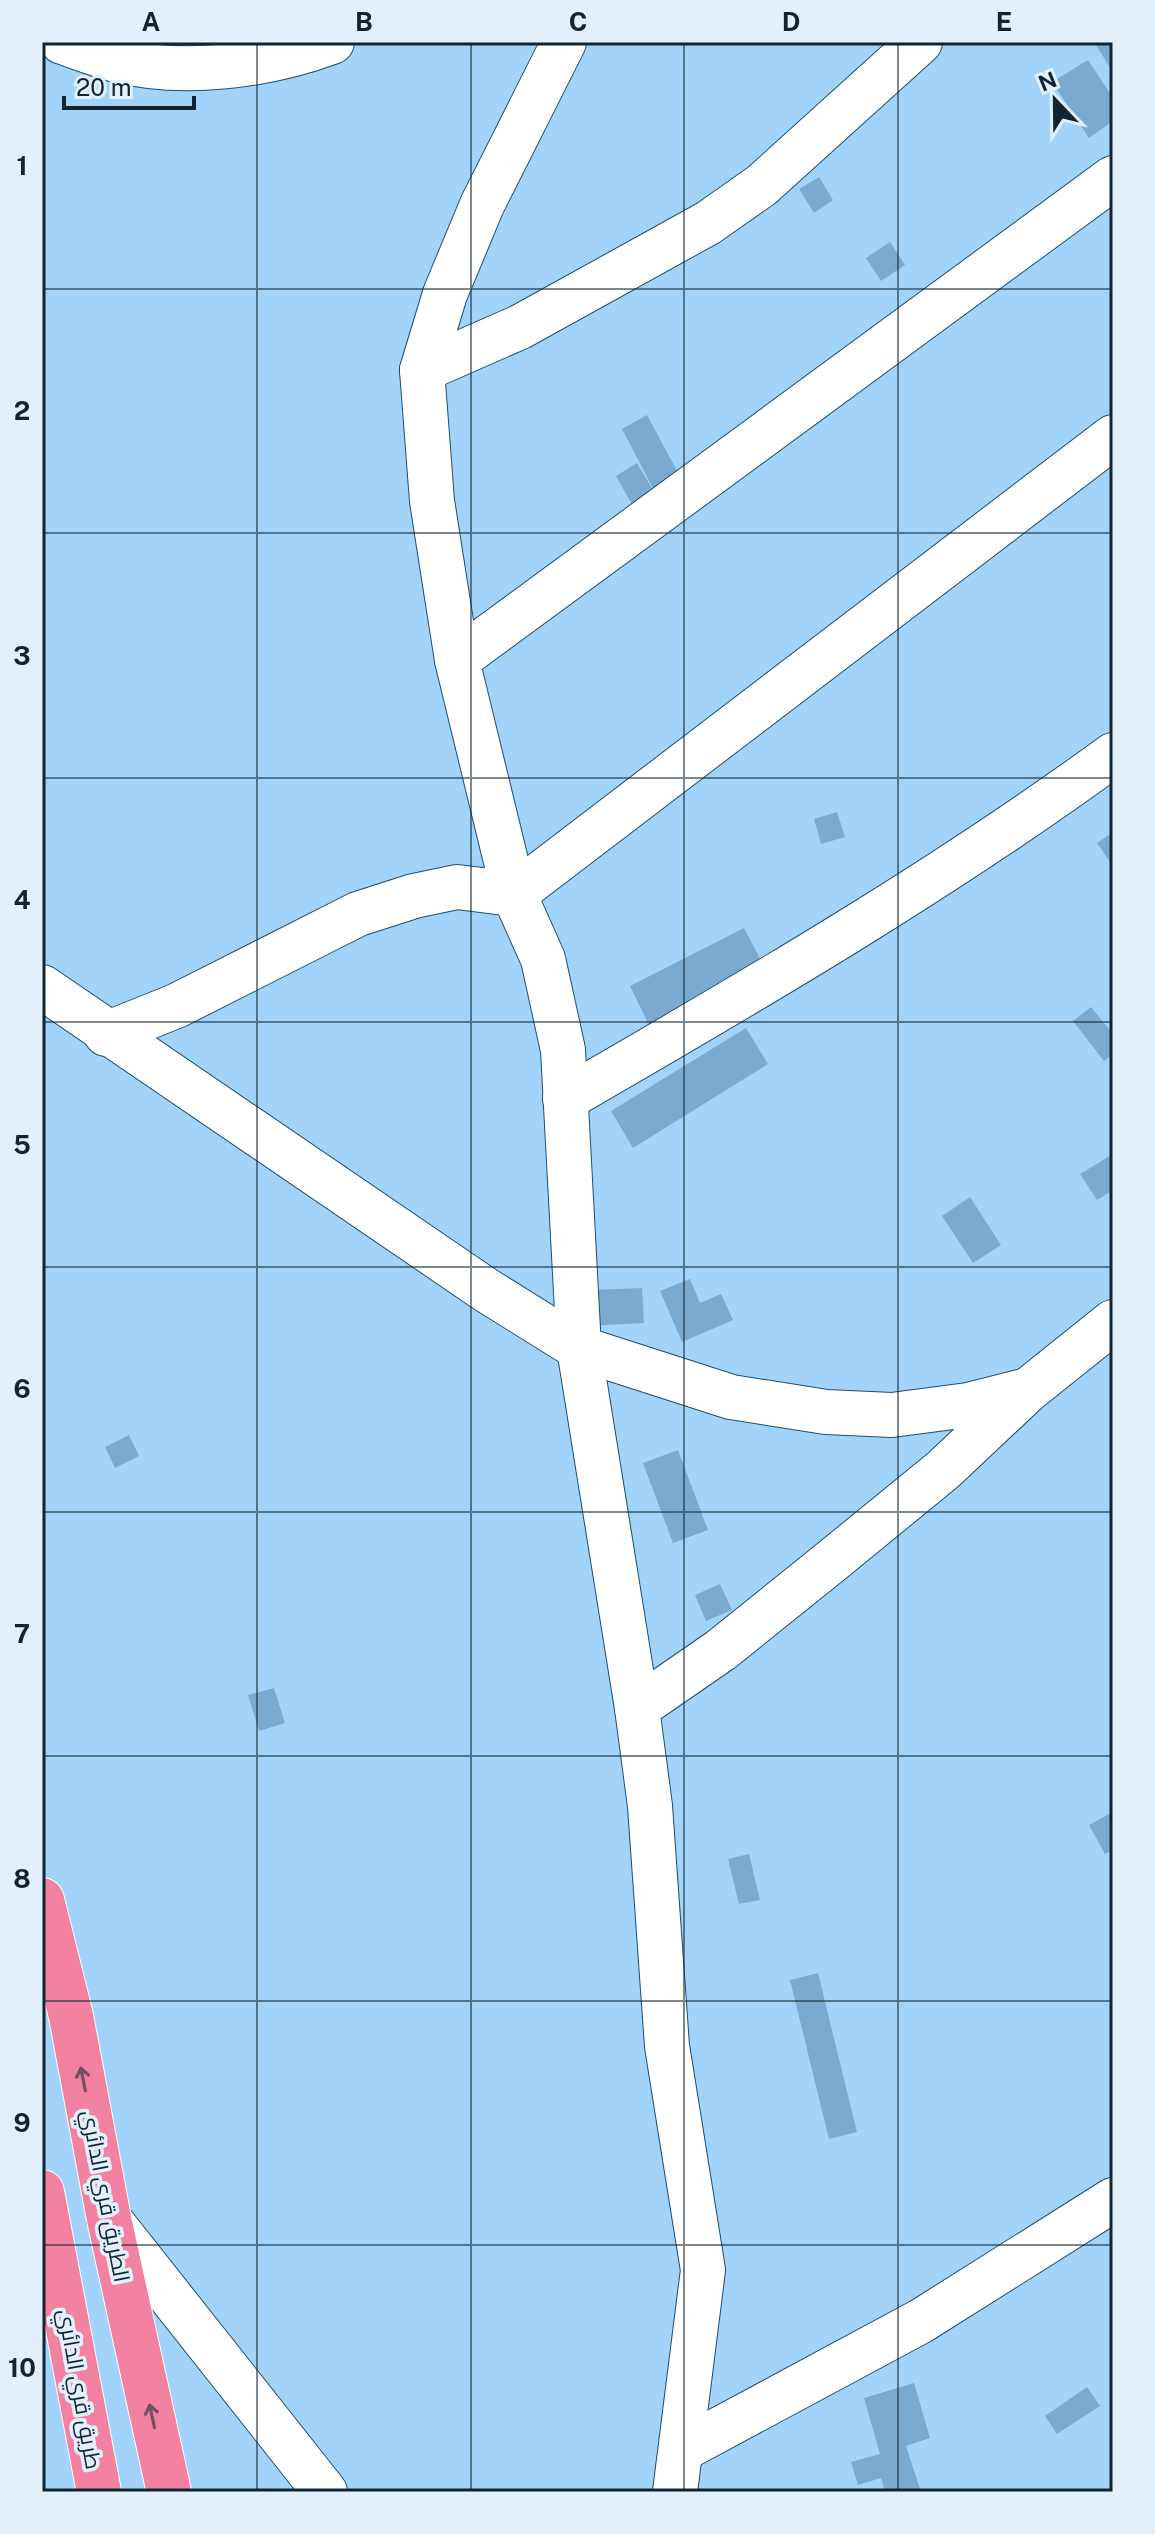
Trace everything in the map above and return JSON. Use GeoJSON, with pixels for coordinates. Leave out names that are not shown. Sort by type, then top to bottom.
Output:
{"type":"FeatureCollection","features":[{"type":"Feature","properties":{"kind":"highway","name":"الطريق قري الدائري"},"geometry":{"type":"LineString","coordinates":[[42,1900],[71,2016],[109,2219],[169,2492]]}},
{"type":"Feature","properties":{"kind":"highway","name":"طريق قري الدائري"},"geometry":{"type":"LineString","coordinates":[[42,2192],[48,2238],[99,2492]]}},
{"type":"Feature","properties":{"kind":"street"},"geometry":{"type":"LineString","coordinates":[[62,42],[117,60],[157,66],[281,58],[332,42]]}},
{"type":"Feature","properties":{"kind":"street"},"geometry":{"type":"LineString","coordinates":[[564,42],[482,205],[445,294],[422,370],[432,501],[457,660],[514,894],[543,959],[555,1002],[563,1050],[579,1348],[637,1708],[650,1806],[667,2046],[703,2270],[678,2471]]}},
{"type":"Feature","properties":{"kind":"street"},"geometry":{"type":"LineString","coordinates":[[422,370],[534,320],[708,223],[762,185],[920,42]]}},
{"type":"Feature","properties":{"kind":"street"},"geometry":{"type":"LineString","coordinates":[[457,660],[1113,178]]}},
{"type":"Feature","properties":{"kind":"street"},"geometry":{"type":"LineString","coordinates":[[106,1034],[190,999],[358,914],[414,896],[457,887],[514,894],[1113,437]]}},
{"type":"Feature","properties":{"kind":"street"},"geometry":{"type":"LineString","coordinates":[[565,1099],[777,976],[898,900],[1113,755]]}},
{"type":"Feature","properties":{"kind":"street"},"geometry":{"type":"LineString","coordinates":[[42,987],[106,1034],[486,1290],[579,1348],[731,1397],[826,1412],[892,1415],[968,1405],[1028,1390]]}},
{"type":"Feature","properties":{"kind":"street"},"geometry":{"type":"LineString","coordinates":[[637,1708],[721,1650],[839,1555],[943,1470],[1028,1390],[1113,1322]]}},
{"type":"Feature","properties":{"kind":"street"},"geometry":{"type":"LineString","coordinates":[[678,2471],[1113,2200]]}},
{"type":"Feature","properties":{"kind":"street"},"geometry":{"type":"LineString","coordinates":[[109,2219],[325,2492]]}},
{"type":"Feature","properties":{"kind":"building"},"geometry":{"type":"Polygon","coordinates":[[[1094,42],[1113,42],[1113,68],[1111,69],[1094,42]]]}},
{"type":"Feature","properties":{"kind":"building"},"geometry":{"type":"Polygon","coordinates":[[[1088,60],[1113,98],[1113,121],[1089,138],[1052,82],[1088,60]]]}},
{"type":"Feature","properties":{"kind":"building"},"geometry":{"type":"Polygon","coordinates":[[[819,177],[833,200],[814,213],[799,189],[819,177]]]}},
{"type":"Feature","properties":{"kind":"building"},"geometry":{"type":"Polygon","coordinates":[[[890,242],[905,265],[881,281],[866,258],[890,242]]]}},
{"type":"Feature","properties":{"kind":"building"},"geometry":{"type":"Polygon","coordinates":[[[647,415],[683,482],[657,496],[622,429],[647,415]]]}},
{"type":"Feature","properties":{"kind":"building"},"geometry":{"type":"Polygon","coordinates":[[[637,463],[656,495],[634,508],[616,476],[637,463]]]}},
{"type":"Feature","properties":{"kind":"building"},"geometry":{"type":"Polygon","coordinates":[[[837,812],[845,837],[821,844],[814,819],[837,812]]]}},
{"type":"Feature","properties":{"kind":"building"},"geometry":{"type":"Polygon","coordinates":[[[1113,832],[1113,866],[1097,843],[1113,832]]]}},
{"type":"Feature","properties":{"kind":"building"},"geometry":{"type":"Polygon","coordinates":[[[744,928],[764,966],[649,1025],[630,986],[744,928]]]}},
{"type":"Feature","properties":{"kind":"building"},"geometry":{"type":"Polygon","coordinates":[[[1091,1007],[1113,1034],[1113,1054],[1104,1061],[1073,1021],[1091,1007]]]}},
{"type":"Feature","properties":{"kind":"building"},"geometry":{"type":"Polygon","coordinates":[[[746,1028],[768,1064],[633,1148],[611,1111],[746,1028]]]}},
{"type":"Feature","properties":{"kind":"building"},"geometry":{"type":"Polygon","coordinates":[[[1113,1154],[1113,1190],[1097,1200],[1080,1174],[1113,1154]]]}},
{"type":"Feature","properties":{"kind":"building"},"geometry":{"type":"Polygon","coordinates":[[[970,1197],[1001,1245],[973,1263],[942,1216],[970,1197]]]}},
{"type":"Feature","properties":{"kind":"building"},"geometry":{"type":"Polygon","coordinates":[[[690,1279],[700,1303],[721,1294],[733,1320],[682,1342],[660,1291],[690,1279]]]}},
{"type":"Feature","properties":{"kind":"building"},"geometry":{"type":"Polygon","coordinates":[[[642,1288],[644,1323],[587,1326],[586,1290],[642,1288]]]}},
{"type":"Feature","properties":{"kind":"building"},"geometry":{"type":"Polygon","coordinates":[[[129,1435],[139,1456],[115,1468],[105,1447],[129,1435]]]}},
{"type":"Feature","properties":{"kind":"building"},"geometry":{"type":"Polygon","coordinates":[[[678,1450],[708,1530],[673,1543],[643,1463],[678,1450]]]}},
{"type":"Feature","properties":{"kind":"building"},"geometry":{"type":"Polygon","coordinates":[[[720,1584],[732,1610],[706,1621],[695,1595],[720,1584]]]}},
{"type":"Feature","properties":{"kind":"building"},"geometry":{"type":"Polygon","coordinates":[[[274,1688],[285,1723],[259,1731],[248,1695],[274,1688]]]}},
{"type":"Feature","properties":{"kind":"building"},"geometry":{"type":"Polygon","coordinates":[[[1113,1812],[1113,1850],[1105,1854],[1089,1825],[1113,1812]]]}},
{"type":"Feature","properties":{"kind":"building"},"geometry":{"type":"Polygon","coordinates":[[[749,1854],[760,1900],[739,1904],[728,1859],[749,1854]]]}},
{"type":"Feature","properties":{"kind":"building"},"geometry":{"type":"Polygon","coordinates":[[[818,1973],[857,2132],[829,2139],[790,1980],[818,1973]]]}},
{"type":"Feature","properties":{"kind":"building"},"geometry":{"type":"Polygon","coordinates":[[[914,2383],[930,2438],[906,2446],[921,2492],[885,2492],[881,2478],[858,2485],[851,2462],[880,2454],[864,2398],[914,2383]]]}},
{"type":"Feature","properties":{"kind":"building"},"geometry":{"type":"Polygon","coordinates":[[[1087,2387],[1100,2406],[1057,2434],[1045,2416],[1087,2387]]]}}]}
